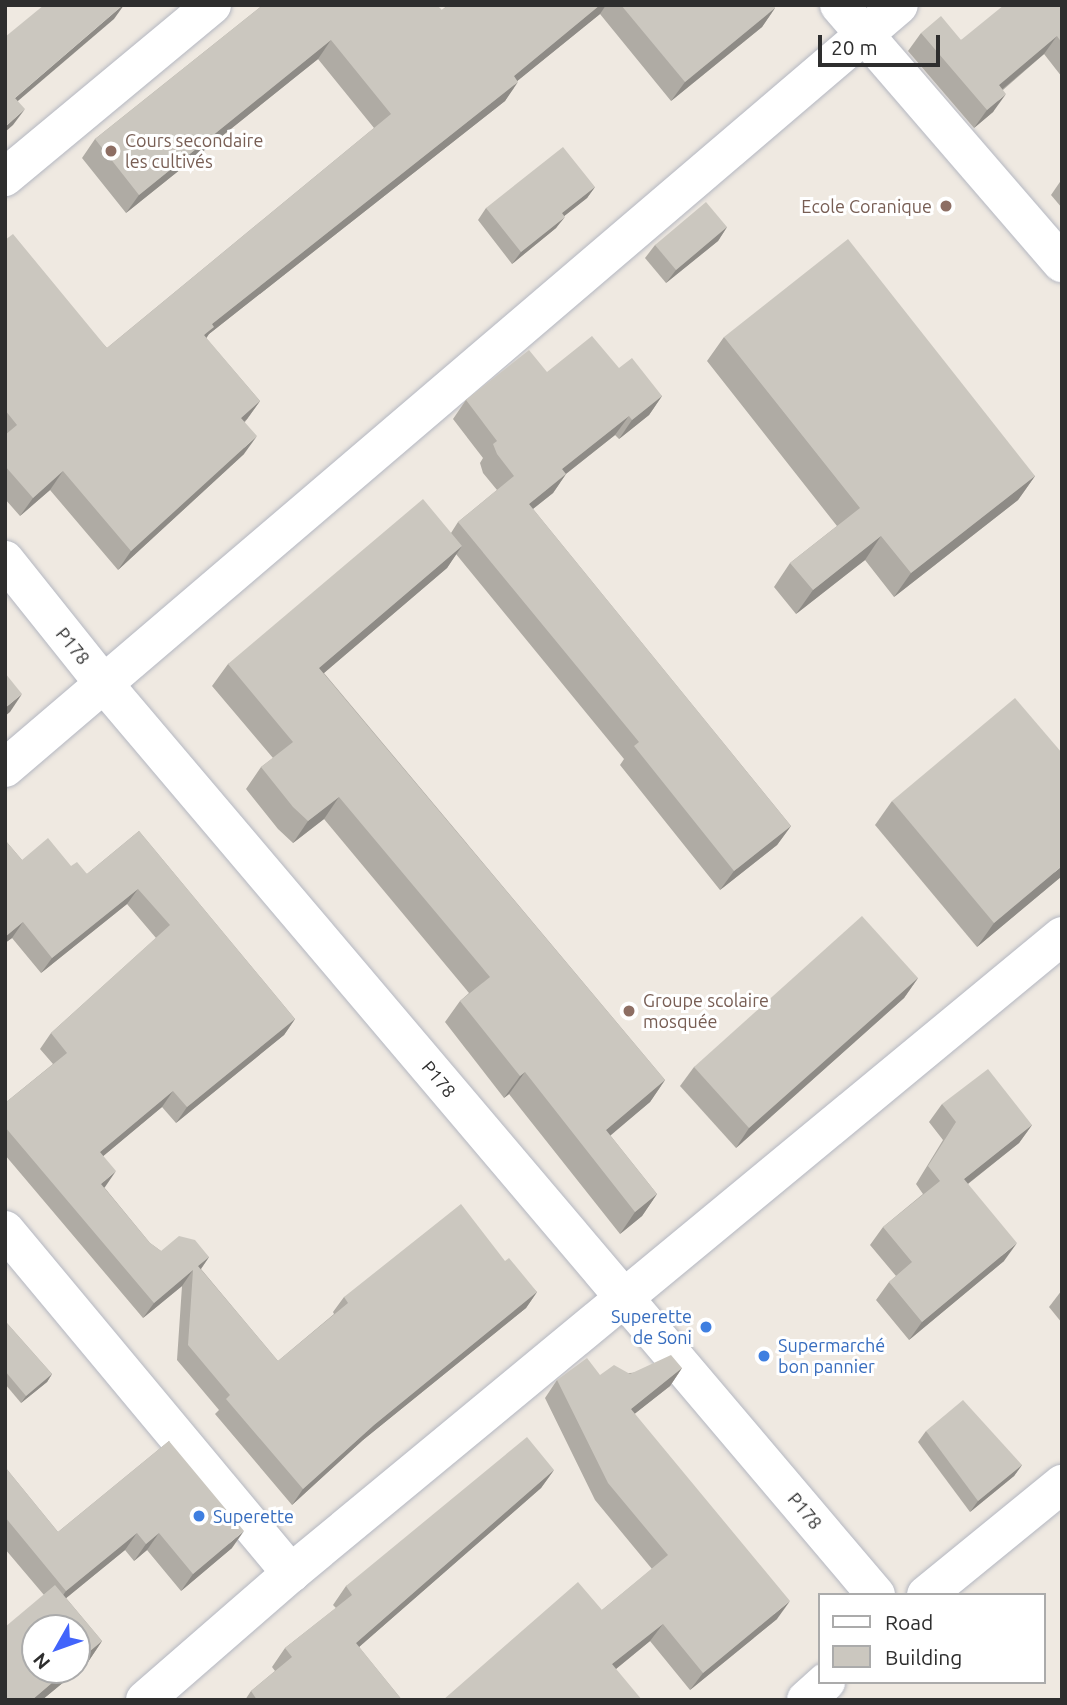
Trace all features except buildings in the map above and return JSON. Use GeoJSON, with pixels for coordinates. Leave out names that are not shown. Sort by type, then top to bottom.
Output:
{"type":"FeatureCollection","features":[{"type":"Feature","properties":{"kind":"street"},"geometry":{"type":"LineString","coordinates":[[5,177],[212,5]]}},
{"type":"Feature","properties":{"kind":"street"},"geometry":{"type":"LineString","coordinates":[[839,5],[864,36],[892,62],[986,180],[1062,263]]}},
{"type":"Feature","properties":{"kind":"street"},"geometry":{"type":"LineString","coordinates":[[5,768],[899,5]]}},
{"type":"Feature","properties":{"kind":"street","name":"P178"},"geometry":{"type":"LineString","coordinates":[[5,560],[104,684],[874,1593]]}},
{"type":"Feature","properties":{"kind":"street"},"geometry":{"type":"LineString","coordinates":[[162,1695],[291,1573],[1062,936]]}},
{"type":"Feature","properties":{"kind":"street"},"geometry":{"type":"LineString","coordinates":[[5,1230],[291,1573]]}},
{"type":"Feature","properties":{"kind":"street"},"geometry":{"type":"LineString","coordinates":[[928,1593],[1062,1483]]}},
{"type":"Feature","properties":{"kind":"street"},"geometry":{"type":"LineString","coordinates":[[806,1700],[824,1684]]}},
{"type":"Feature","properties":{"kind":"place","name":"Cours secondaire les cultivés"},"geometry":{"type":"Point","coordinates":[111,151]}},
{"type":"Feature","properties":{"kind":"place","name":"Ecole Coranique"},"geometry":{"type":"Point","coordinates":[946,206]}},
{"type":"Feature","properties":{"kind":"place","name":"Groupe scolaire mosquée"},"geometry":{"type":"Point","coordinates":[629,1011]}},
{"type":"Feature","properties":{"kind":"place","name":"Superette de Soni"},"geometry":{"type":"Point","coordinates":[706,1327]}},
{"type":"Feature","properties":{"kind":"place","name":"Supermarché bon pannier"},"geometry":{"type":"Point","coordinates":[764,1356]}},
{"type":"Feature","properties":{"kind":"place","name":"Superette"},"geometry":{"type":"Point","coordinates":[199,1516]}}]}
